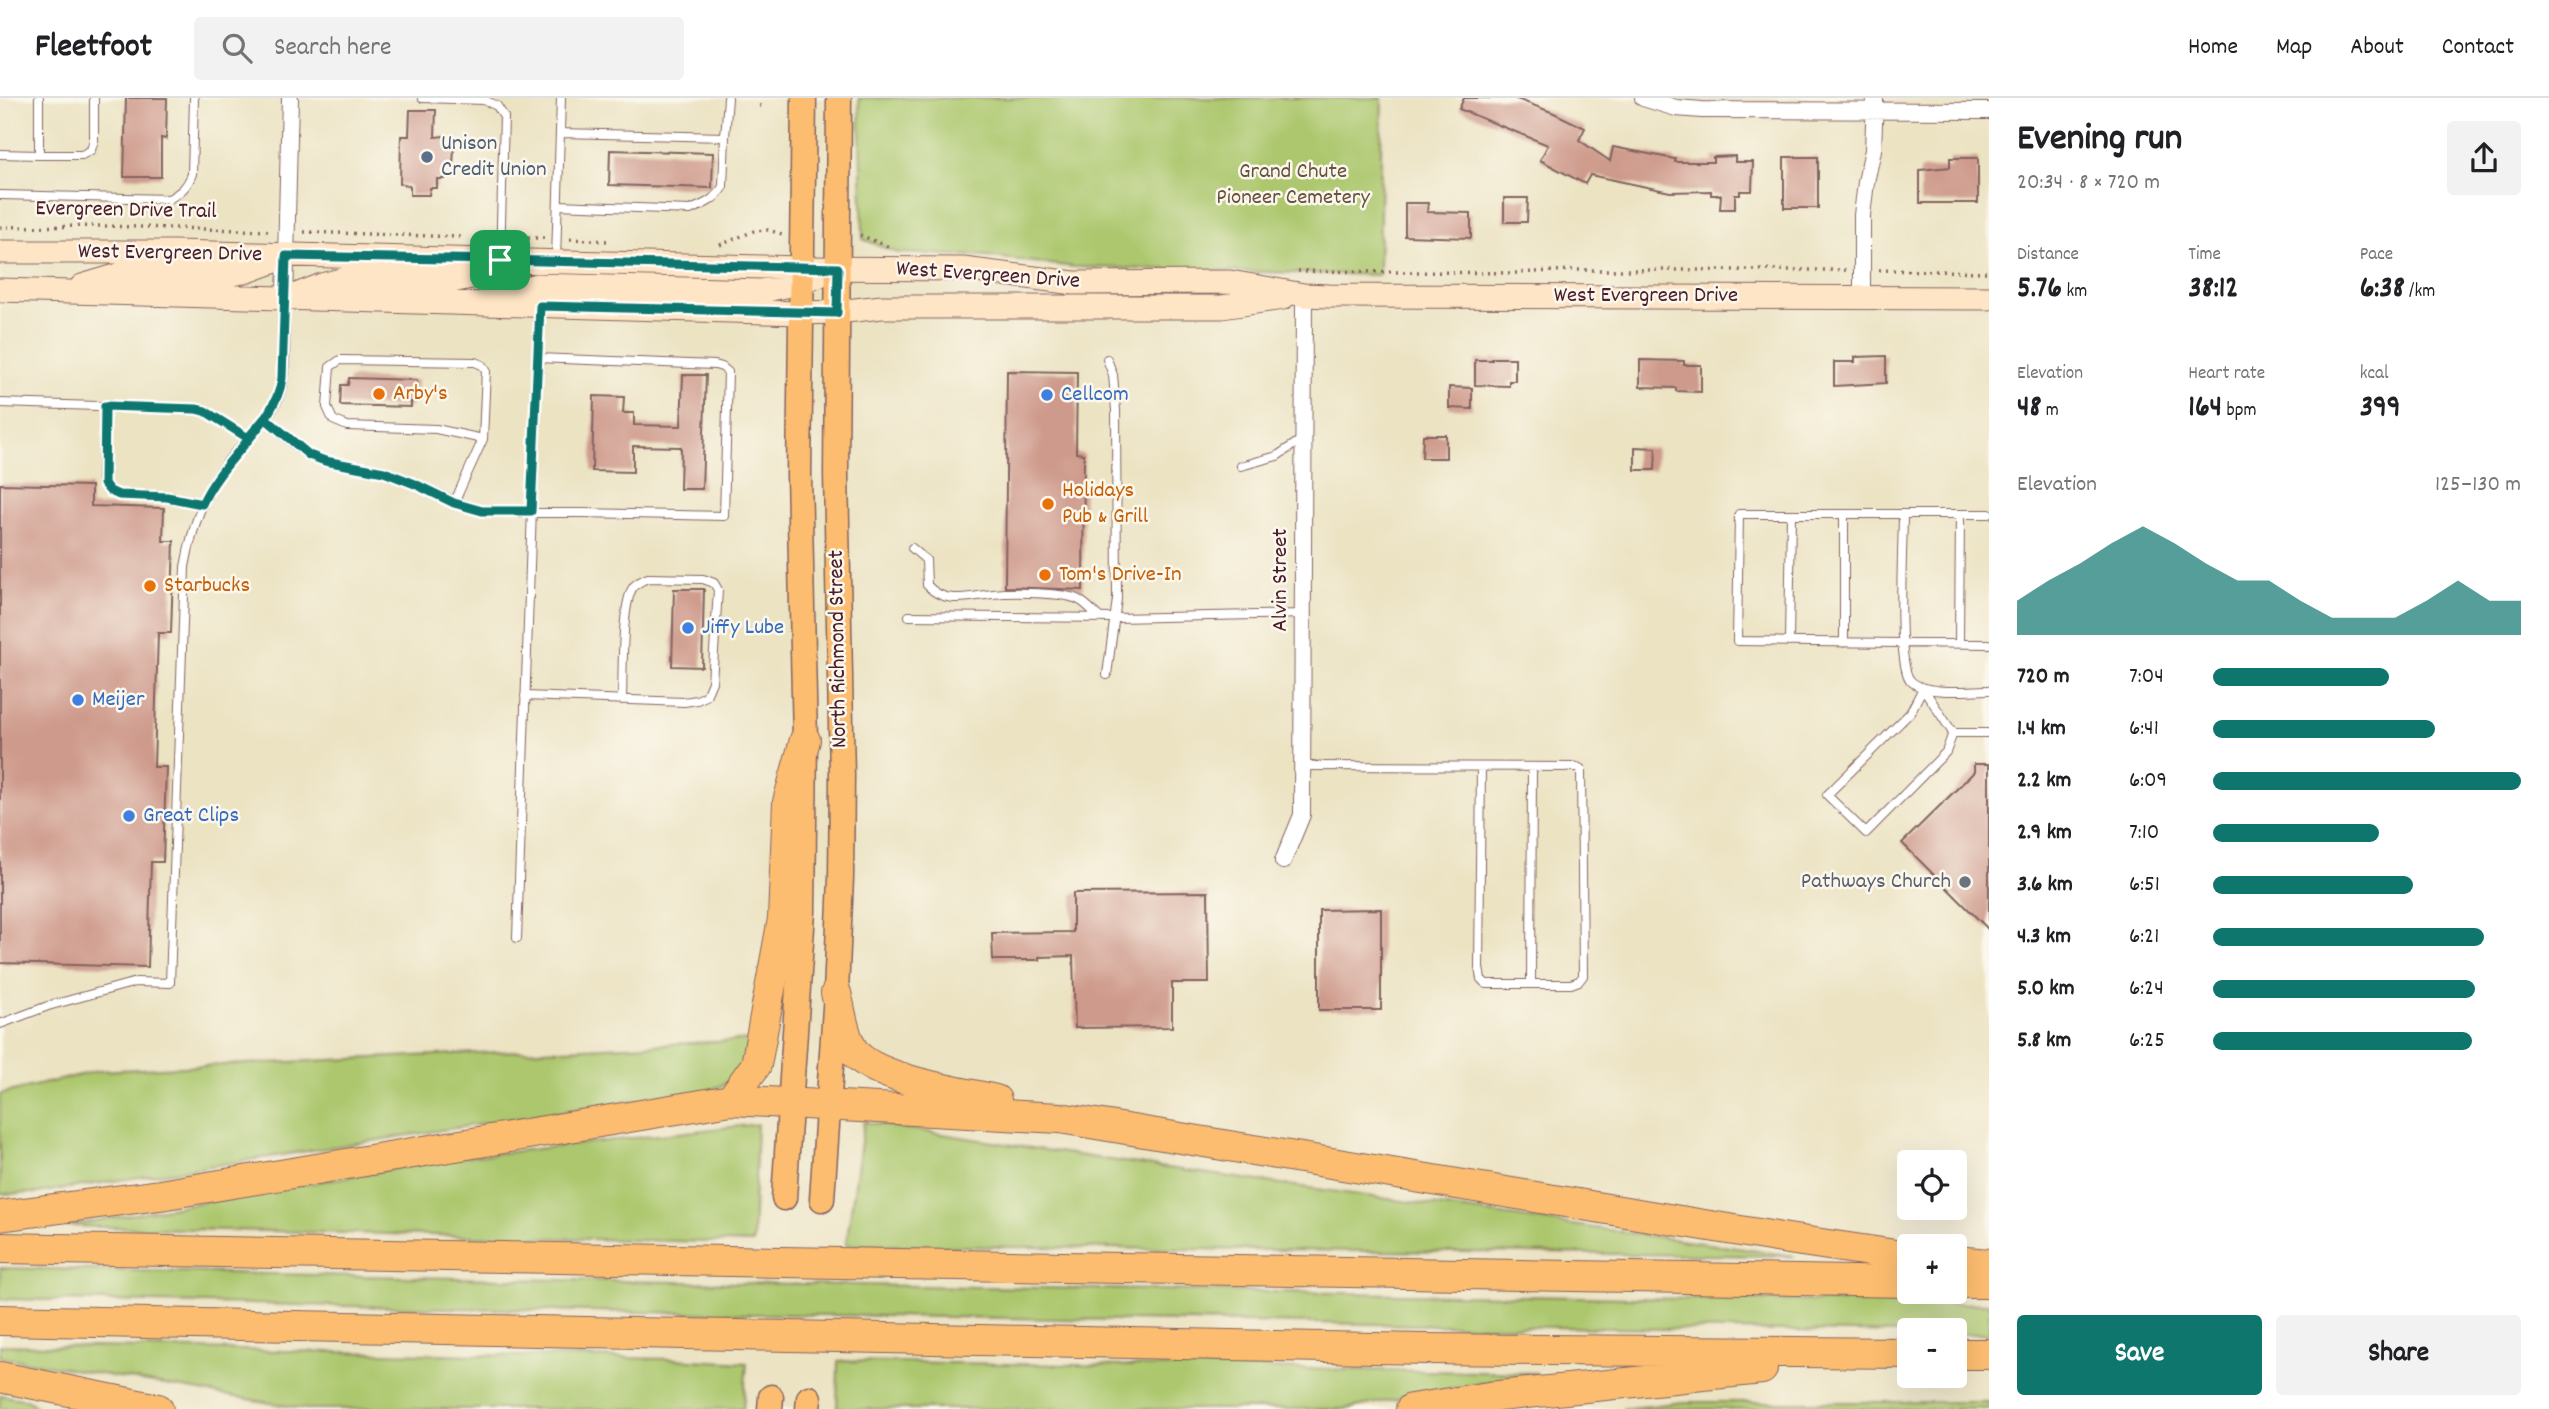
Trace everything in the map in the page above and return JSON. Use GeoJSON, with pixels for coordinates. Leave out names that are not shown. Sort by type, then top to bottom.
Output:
{"type":"FeatureCollection","features":[{"type":"Feature","properties":{"kind":"highway"},"geometry":{"type":"LineString","coordinates":[[731,1100],[756,1065],[783,919],[789,802],[805,740]]}},
{"type":"Feature","properties":{"kind":"highway"},"geometry":{"type":"LineString","coordinates":[[836,993],[851,1048],[867,1065],[895,1077],[1022,1106],[1060,1118]]}},
{"type":"Feature","properties":{"kind":"highway"},"geometry":{"type":"LineString","coordinates":[[0,1216],[187,1191],[731,1100],[1060,1118],[1897,1255]]}},
{"type":"Feature","properties":{"kind":"highway"},"geometry":{"type":"LineString","coordinates":[[0,1248],[1897,1282]]}},
{"type":"Feature","properties":{"kind":"highway"},"geometry":{"type":"LineString","coordinates":[[1967,1262],[1989,1264]]}},
{"type":"Feature","properties":{"kind":"highway"},"geometry":{"type":"LineString","coordinates":[[1967,1283],[1989,1283]]}},
{"type":"Feature","properties":{"kind":"highway"},"geometry":{"type":"LineString","coordinates":[[0,1320],[1411,1349],[1897,1353]]}},
{"type":"Feature","properties":{"kind":"highway"},"geometry":{"type":"LineString","coordinates":[[1411,1409],[1489,1397],[1692,1375],[1766,1369],[1843,1370],[1897,1354]]}},
{"type":"Feature","properties":{"kind":"highway"},"geometry":{"type":"LineString","coordinates":[[1967,1354],[1989,1354]]}},
{"type":"Feature","properties":{"kind":"highway"},"geometry":{"type":"LineString","coordinates":[[0,1377],[158,1409]]}},
{"type":"Feature","properties":{"kind":"main road","name":"North Richmond Street"},"geometry":{"type":"LineString","coordinates":[[783,1198],[803,912],[805,740],[799,475],[804,98]]}},
{"type":"Feature","properties":{"kind":"main road","name":"North Richmond Street"},"geometry":{"type":"LineString","coordinates":[[822,1199],[836,993],[842,776],[836,511],[839,98]]}},
{"type":"Feature","properties":{"kind":"street"},"geometry":{"type":"LineString","coordinates":[[290,98],[285,299],[345,279],[448,282],[480,275],[509,260]]}},
{"type":"Feature","properties":{"kind":"street"},"geometry":{"type":"LineString","coordinates":[[1643,98],[1676,108],[1702,110],[1876,105],[1989,111]]}},
{"type":"Feature","properties":{"kind":"street"},"geometry":{"type":"LineString","coordinates":[[1862,297],[1862,215],[1873,150],[1876,105]]}},
{"type":"Feature","properties":{"kind":"street","name":"West Evergreen Drive"},"geometry":{"type":"LineString","coordinates":[[0,252],[174,252],[509,260],[802,276],[838,268],[963,269],[1074,283],[1230,282],[1304,295]]}},
{"type":"Feature","properties":{"kind":"street"},"geometry":{"type":"LineString","coordinates":[[66,291],[122,274],[223,276],[248,271],[286,256]]}},
{"type":"Feature","properties":{"kind":"street"},"geometry":{"type":"LineString","coordinates":[[467,304],[536,285],[761,291],[802,276]]}},
{"type":"Feature","properties":{"kind":"street"},"geometry":{"type":"LineString","coordinates":[[837,306],[879,292],[1108,293],[1140,283]]}},
{"type":"Feature","properties":{"kind":"street","name":"West Evergreen Drive"},"geometry":{"type":"LineString","coordinates":[[0,290],[801,313],[837,306],[1222,307],[1304,295],[1989,298]]}},
{"type":"Feature","properties":{"kind":"street","name":"Alvin Street"},"geometry":{"type":"LineString","coordinates":[[1283,861],[1302,815],[1304,295]]}},
{"type":"Feature","properties":{"kind":"lane"},"geometry":{"type":"LineString","coordinates":[[39,98],[39,155]]}},
{"type":"Feature","properties":{"kind":"lane"},"geometry":{"type":"LineString","coordinates":[[0,154],[82,155],[91,150],[94,140],[94,98]]}},
{"type":"Feature","properties":{"kind":"lane"},"geometry":{"type":"LineString","coordinates":[[0,195],[169,199],[180,193],[192,174],[194,98]]}},
{"type":"Feature","properties":{"kind":"lane"},"geometry":{"type":"LineString","coordinates":[[422,98],[484,100],[497,106],[504,117],[509,260]]}},
{"type":"Feature","properties":{"kind":"lane"},"geometry":{"type":"LineString","coordinates":[[556,262],[561,98]]}},
{"type":"Feature","properties":{"kind":"lane"},"geometry":{"type":"LineString","coordinates":[[558,205],[690,210],[706,204],[722,191],[723,187],[728,98]]}},
{"type":"Feature","properties":{"kind":"lane"},"geometry":{"type":"LineString","coordinates":[[560,133],[725,137]]}},
{"type":"Feature","properties":{"kind":"lane"},"geometry":{"type":"LineString","coordinates":[[0,1024],[48,1006],[136,982],[170,983],[185,567],[190,537],[208,491],[227,462],[273,408],[281,387],[285,299]]}},
{"type":"Feature","properties":{"kind":"lane"},"geometry":{"type":"LineString","coordinates":[[517,938],[540,306]]}},
{"type":"Feature","properties":{"kind":"lane"},"geometry":{"type":"LineString","coordinates":[[265,418],[309,455],[325,461],[384,472],[454,503],[482,511],[724,516],[728,372],[723,367],[537,358]]}},
{"type":"Feature","properties":{"kind":"lane"},"geometry":{"type":"LineString","coordinates":[[1107,359],[1113,374],[1116,411],[1116,618],[1107,675]]}},
{"type":"Feature","properties":{"kind":"lane"},"geometry":{"type":"LineString","coordinates":[[454,503],[483,439],[486,370],[482,365],[475,362],[340,360],[330,368],[327,407],[333,421],[347,426],[436,429],[483,439]]}},
{"type":"Feature","properties":{"kind":"lane"},"geometry":{"type":"LineString","coordinates":[[0,403],[196,409],[205,411],[248,438]]}},
{"type":"Feature","properties":{"kind":"lane"},"geometry":{"type":"LineString","coordinates":[[105,406],[102,479],[107,488],[119,495],[167,497],[202,504]]}},
{"type":"Feature","properties":{"kind":"lane"},"geometry":{"type":"LineString","coordinates":[[1241,466],[1277,456],[1304,438]]}},
{"type":"Feature","properties":{"kind":"lane"},"geometry":{"type":"LineString","coordinates":[[1989,514],[1739,514],[1737,640],[1989,644]]}},
{"type":"Feature","properties":{"kind":"lane"},"geometry":{"type":"LineString","coordinates":[[1789,642],[1791,514]]}},
{"type":"Feature","properties":{"kind":"lane"},"geometry":{"type":"LineString","coordinates":[[1844,514],[1844,643]]}},
{"type":"Feature","properties":{"kind":"lane"},"geometry":{"type":"LineString","coordinates":[[1903,514],[1902,643],[1906,672],[1911,681],[1923,688],[1953,733]]}},
{"type":"Feature","properties":{"kind":"lane"},"geometry":{"type":"LineString","coordinates":[[1959,643],[1960,514]]}},
{"type":"Feature","properties":{"kind":"lane"},"geometry":{"type":"LineString","coordinates":[[912,548],[926,560],[927,585],[939,596],[953,598],[993,594],[1066,595],[1081,600],[1100,618]]}},
{"type":"Feature","properties":{"kind":"lane"},"geometry":{"type":"LineString","coordinates":[[525,696],[622,700],[684,702],[706,696],[712,681],[716,635],[718,590],[714,583],[703,579],[649,579],[642,580],[633,587],[626,610],[622,700]]}},
{"type":"Feature","properties":{"kind":"lane"},"geometry":{"type":"LineString","coordinates":[[909,616],[1116,618],[1304,614]]}},
{"type":"Feature","properties":{"kind":"lane"},"geometry":{"type":"LineString","coordinates":[[1923,688],[1989,690]]}},
{"type":"Feature","properties":{"kind":"lane"},"geometry":{"type":"LineString","coordinates":[[1923,688],[1910,713],[1827,795],[1866,833],[1946,752],[1953,733]]}},
{"type":"Feature","properties":{"kind":"lane"},"geometry":{"type":"LineString","coordinates":[[1953,733],[1989,733]]}},
{"type":"Feature","properties":{"kind":"lane"},"geometry":{"type":"LineString","coordinates":[[1302,766],[1481,767],[1581,769],[1583,976],[1579,981],[1571,984],[1486,984],[1481,979],[1481,767]]}},
{"type":"Feature","properties":{"kind":"lane"},"geometry":{"type":"LineString","coordinates":[[1531,984],[1532,768]]}},
{"type":"Feature","properties":{"kind":"path","name":"Evergreen Drive Trail"},"geometry":{"type":"LineString","coordinates":[[0,227],[105,226],[251,230]]}},
{"type":"Feature","properties":{"kind":"path"},"geometry":{"type":"LineString","coordinates":[[709,245],[721,244],[754,230],[768,230],[776,234]]}},
{"type":"Feature","properties":{"kind":"path"},"geometry":{"type":"LineString","coordinates":[[858,234],[896,250]]}},
{"type":"Feature","properties":{"kind":"path"},"geometry":{"type":"LineString","coordinates":[[1288,272],[1989,272]]}},
{"type":"Feature","properties":{"kind":"green space","name":"Grand Chute Pioneer Cemetery"},"geometry":{"type":"Polygon","coordinates":[[[859,98],[1382,98],[1379,275],[1074,267],[986,256],[898,253],[863,239],[859,98]]]}},
{"type":"Feature","properties":{"kind":"green space"},"geometry":{"type":"Polygon","coordinates":[[[753,1040],[747,1062],[738,1075],[708,1091],[689,1095],[616,1103],[37,1193],[0,1194],[0,1094],[97,1071],[753,1040]]]}},
{"type":"Feature","properties":{"kind":"green space"},"geometry":{"type":"Polygon","coordinates":[[[864,1122],[1103,1159],[1794,1256],[846,1245],[864,1122]]]}},
{"type":"Feature","properties":{"kind":"green space"},"geometry":{"type":"Polygon","coordinates":[[[757,1124],[753,1243],[65,1226],[455,1158],[757,1124]]]}},
{"type":"Feature","properties":{"kind":"green space"},"geometry":{"type":"Polygon","coordinates":[[[0,1268],[1989,1304],[1989,1334],[1967,1334],[1967,1318],[1897,1318],[1897,1333],[0,1299],[0,1268]]]}},
{"type":"Feature","properties":{"kind":"green space"},"geometry":{"type":"Polygon","coordinates":[[[0,1345],[672,1359],[747,1363],[743,1409],[306,1409],[0,1357],[0,1345]]]}},
{"type":"Feature","properties":{"kind":"green space"},"geometry":{"type":"Polygon","coordinates":[[[838,1361],[1537,1373],[1345,1409],[837,1409],[838,1361]]]}},
{"type":"Feature","properties":{"kind":"green space"},"geometry":{"type":"Polygon","coordinates":[[[0,1395],[28,1400],[39,1409],[0,1409],[0,1395]]]}},
{"type":"Feature","properties":{"kind":"green space"},"geometry":{"type":"Polygon","coordinates":[[[1683,1402],[1989,1402],[1989,1409],[1622,1409],[1683,1402]]]}},
{"type":"Feature","properties":{"kind":"building"},"geometry":{"type":"Polygon","coordinates":[[[126,98],[167,98],[166,139],[161,138],[161,177],[124,177],[126,98]]]}},
{"type":"Feature","properties":{"kind":"building"},"geometry":{"type":"Polygon","coordinates":[[[1464,98],[1514,98],[1554,113],[1585,128],[1579,140],[1610,161],[1613,147],[1675,159],[1675,162],[1713,162],[1713,157],[1735,156],[1735,162],[1753,162],[1752,191],[1740,191],[1740,195],[1735,195],[1735,209],[1720,209],[1721,195],[1711,195],[1711,191],[1670,192],[1590,175],[1585,184],[1540,160],[1548,145],[1459,109],[1464,98]]]}},
{"type":"Feature","properties":{"kind":"building","name":"Unison Credit Union"},"geometry":{"type":"Polygon","coordinates":[[[410,110],[436,110],[435,137],[445,136],[445,147],[454,147],[453,166],[445,166],[445,179],[437,179],[437,188],[430,188],[429,195],[410,195],[410,186],[400,184],[401,136],[409,136],[410,110]]]}},
{"type":"Feature","properties":{"kind":"building"},"geometry":{"type":"Polygon","coordinates":[[[610,150],[713,153],[712,188],[609,185],[610,150]]]}},
{"type":"Feature","properties":{"kind":"building"},"geometry":{"type":"Polygon","coordinates":[[[1784,157],[1818,157],[1818,208],[1784,208],[1784,157]]]}},
{"type":"Feature","properties":{"kind":"building"},"geometry":{"type":"Polygon","coordinates":[[[1950,158],[1978,158],[1978,203],[1920,203],[1920,170],[1950,167],[1950,158]]]}},
{"type":"Feature","properties":{"kind":"building"},"geometry":{"type":"Polygon","coordinates":[[[1504,198],[1528,198],[1527,222],[1504,222],[1504,198]]]}},
{"type":"Feature","properties":{"kind":"building"},"geometry":{"type":"Polygon","coordinates":[[[1405,203],[1428,203],[1427,212],[1471,213],[1471,238],[1405,236],[1405,203]]]}},
{"type":"Feature","properties":{"kind":"building"},"geometry":{"type":"Polygon","coordinates":[[[1886,356],[1886,383],[1834,386],[1834,362],[1855,362],[1855,357],[1886,356]]]}},
{"type":"Feature","properties":{"kind":"building"},"geometry":{"type":"Polygon","coordinates":[[[1515,358],[1515,381],[1509,381],[1509,386],[1475,385],[1475,360],[1515,358]]]}},
{"type":"Feature","properties":{"kind":"building"},"geometry":{"type":"Polygon","coordinates":[[[1640,360],[1684,361],[1684,365],[1701,365],[1701,392],[1640,387],[1640,360]]]}},
{"type":"Feature","properties":{"kind":"building"},"geometry":{"type":"Polygon","coordinates":[[[1007,371],[1077,372],[1076,453],[1084,454],[1083,590],[1005,587],[1007,371]]]}},
{"type":"Feature","properties":{"kind":"building"},"geometry":{"type":"Polygon","coordinates":[[[683,375],[706,375],[702,489],[680,489],[681,447],[633,446],[633,472],[592,471],[594,396],[624,397],[623,413],[634,413],[634,425],[681,426],[683,375]]]}},
{"type":"Feature","properties":{"kind":"building","name":"Arby's"},"geometry":{"type":"Polygon","coordinates":[[[349,378],[417,380],[416,402],[411,402],[411,407],[340,405],[341,385],[348,385],[349,378]]]}},
{"type":"Feature","properties":{"kind":"building"},"geometry":{"type":"Polygon","coordinates":[[[1449,387],[1472,388],[1472,409],[1449,408],[1449,387]]]}},
{"type":"Feature","properties":{"kind":"building"},"geometry":{"type":"Polygon","coordinates":[[[1423,435],[1446,435],[1446,458],[1422,458],[1423,435]]]}},
{"type":"Feature","properties":{"kind":"building"},"geometry":{"type":"Polygon","coordinates":[[[1635,447],[1656,448],[1655,470],[1635,470],[1635,447]]]}},
{"type":"Feature","properties":{"kind":"building","name":"Meijer"},"geometry":{"type":"Polygon","coordinates":[[[0,484],[91,486],[91,506],[164,508],[163,541],[174,541],[171,633],[158,633],[154,767],[166,767],[163,862],[151,862],[148,967],[0,963],[0,484]]]}},
{"type":"Feature","properties":{"kind":"building","name":"Jiffy Lube"},"geometry":{"type":"Polygon","coordinates":[[[674,589],[704,589],[702,667],[672,666],[674,589]]]}},
{"type":"Feature","properties":{"kind":"building","name":"Pathways Church"},"geometry":{"type":"Polygon","coordinates":[[[1974,764],[1989,764],[1989,930],[1902,843],[1974,772],[1974,764]]]}},
{"type":"Feature","properties":{"kind":"building"},"geometry":{"type":"Polygon","coordinates":[[[1208,892],[1209,983],[1172,983],[1172,1027],[1075,1028],[1073,956],[1039,957],[1039,960],[993,960],[992,933],[1073,932],[1073,893],[1208,892]]]}},
{"type":"Feature","properties":{"kind":"building"},"geometry":{"type":"Polygon","coordinates":[[[1381,909],[1381,1010],[1319,1010],[1319,910],[1381,909]]]}},
{"type":"Feature","properties":{"kind":"place","name":"Unison Credit Union"},"geometry":{"type":"Point","coordinates":[427,157]}},
{"type":"Feature","properties":{"kind":"place","name":"Arby's"},"geometry":{"type":"Point","coordinates":[379,394]}},
{"type":"Feature","properties":{"kind":"place","name":"Cellcom"},"geometry":{"type":"Point","coordinates":[1047,395]}},
{"type":"Feature","properties":{"kind":"place","name":"Holidays Pub & Grill"},"geometry":{"type":"Point","coordinates":[1048,504]}},
{"type":"Feature","properties":{"kind":"place","name":"Tom's Drive-In"},"geometry":{"type":"Point","coordinates":[1045,575]}},
{"type":"Feature","properties":{"kind":"place","name":"Starbucks"},"geometry":{"type":"Point","coordinates":[150,586]}},
{"type":"Feature","properties":{"kind":"place","name":"Jiffy Lube"},"geometry":{"type":"Point","coordinates":[688,628]}},
{"type":"Feature","properties":{"kind":"place","name":"Meijer"},"geometry":{"type":"Point","coordinates":[78,700]}},
{"type":"Feature","properties":{"kind":"place","name":"Great Clips"},"geometry":{"type":"Point","coordinates":[129,816]}},
{"type":"Feature","properties":{"kind":"place","name":"Pathways Church"},"geometry":{"type":"Point","coordinates":[1965,882]}},
{"type":"Feature","properties":{"kind":"route"},"geometry":{"type":"LineString","coordinates":[[500,260],[286,256],[279,397],[273,408],[265,418],[252,433],[227,462],[202,504],[167,497],[119,495],[104,484],[105,406],[196,409],[205,411],[248,438],[265,418],[309,455],[325,461],[384,472],[454,503],[482,511],[531,511],[540,306],[837,313],[838,268],[500,260]]}}]}
